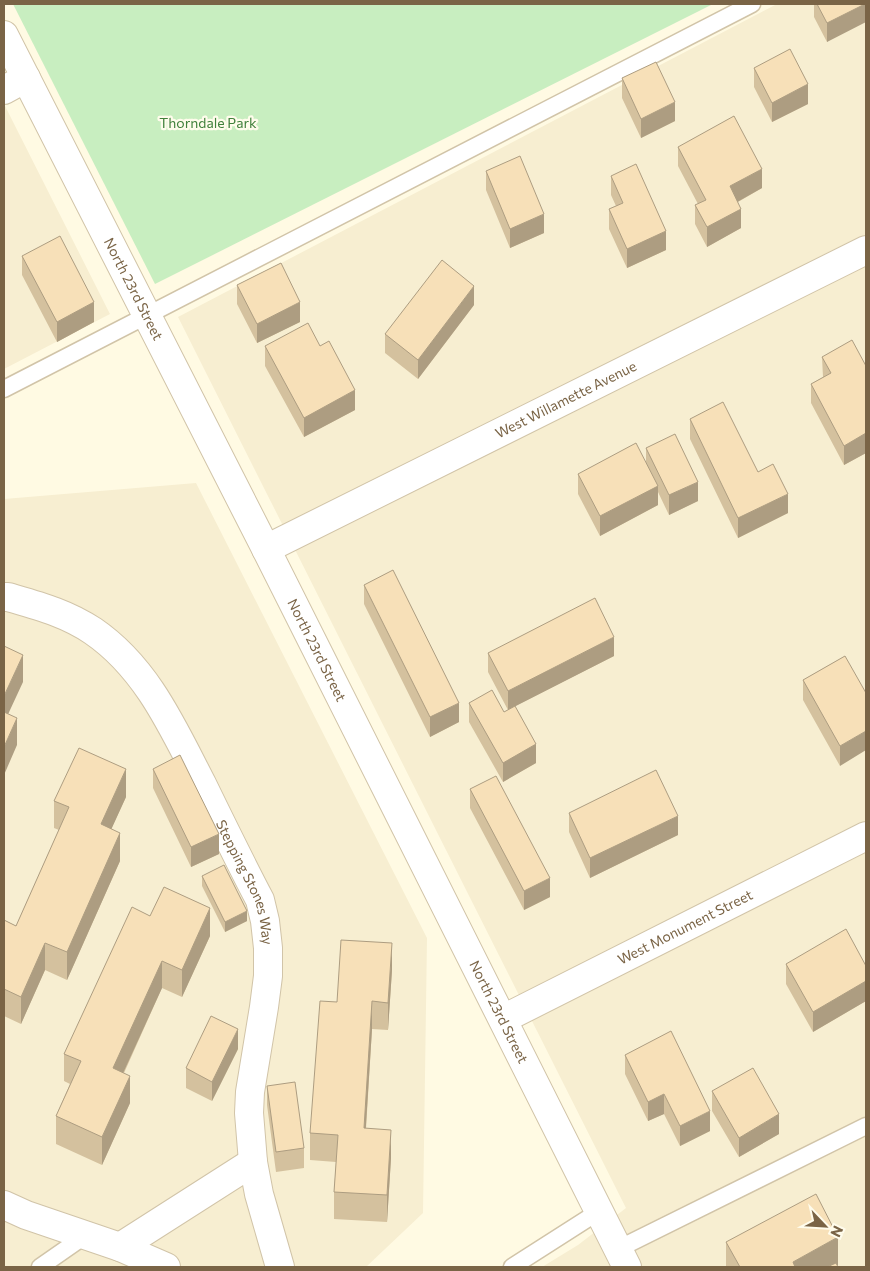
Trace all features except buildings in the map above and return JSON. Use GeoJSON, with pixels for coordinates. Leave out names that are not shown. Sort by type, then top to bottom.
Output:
{"type":"FeatureCollection","features":[{"type":"Feature","properties":{"kind":"street","name":"North 23rd Street"},"geometry":{"type":"LineString","coordinates":[[4,35],[15,84],[146,315],[266,549],[622,1258]]}},
{"type":"Feature","properties":{"kind":"street","name":"West Willamette Avenue"},"geometry":{"type":"LineString","coordinates":[[266,549],[866,250]]}},
{"type":"Feature","properties":{"kind":"street","name":"Stepping Stones Way"},"geometry":{"type":"LineString","coordinates":[[4,597],[48,608],[93,631],[136,670],[155,696],[172,725],[260,900],[268,948],[268,976],[250,1092],[249,1113],[253,1162],[259,1194],[280,1267]]}},
{"type":"Feature","properties":{"kind":"street","name":"West Monument Street"},"geometry":{"type":"LineString","coordinates":[[503,1019],[866,836]]}},
{"type":"Feature","properties":{"kind":"street"},"geometry":{"type":"LineString","coordinates":[[120,1247],[253,1162]]}},
{"type":"Feature","properties":{"kind":"street"},"geometry":{"type":"LineString","coordinates":[[4,1205],[26,1215],[120,1247],[166,1267]]}},
{"type":"Feature","properties":{"kind":"lane"},"geometry":{"type":"LineString","coordinates":[[4,389],[752,4]]}},
{"type":"Feature","properties":{"kind":"lane"},"geometry":{"type":"LineString","coordinates":[[622,1258],[866,1126]]}},
{"type":"Feature","properties":{"kind":"lane"},"geometry":{"type":"LineString","coordinates":[[512,1267],[598,1212]]}},
{"type":"Feature","properties":{"kind":"lane"},"geometry":{"type":"LineString","coordinates":[[40,1267],[86,1235]]}},
{"type":"Feature","properties":{"kind":"shaded area"},"geometry":{"type":"Polygon","coordinates":[[[777,4],[866,4],[866,1267],[542,1267],[578,1245],[626,1208],[178,317],[777,4]]]}},
{"type":"Feature","properties":{"kind":"shaded area"},"geometry":{"type":"Polygon","coordinates":[[[4,104],[110,314],[4,369],[4,104]]]}},
{"type":"Feature","properties":{"kind":"shaded area"},"geometry":{"type":"Polygon","coordinates":[[[196,483],[427,938],[423,1213],[366,1267],[4,1267],[4,499],[196,483]]]}},
{"type":"Feature","properties":{"kind":"green space","name":"Thorndale Park"},"geometry":{"type":"Polygon","coordinates":[[[13,4],[713,4],[155,284],[13,4]]]}}]}
